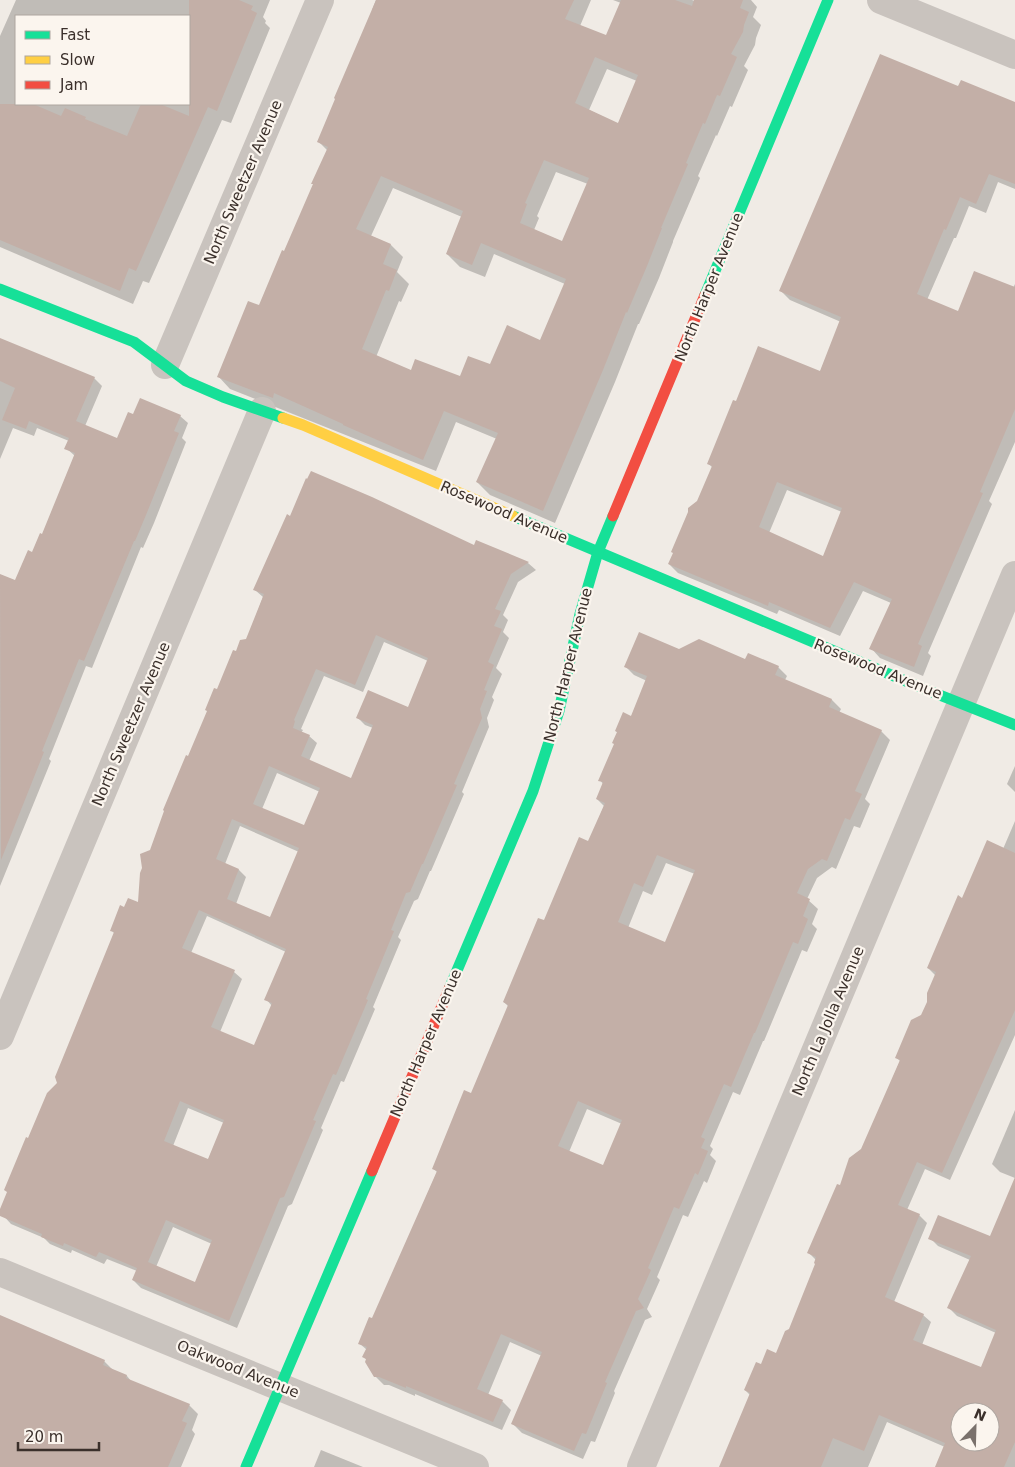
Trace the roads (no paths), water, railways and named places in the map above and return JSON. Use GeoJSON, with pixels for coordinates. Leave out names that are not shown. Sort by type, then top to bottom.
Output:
{"type":"FeatureCollection","features":[{"type":"Feature","properties":{"kind":"street","name":"North Sweetzer Avenue"},"geometry":{"type":"LineString","coordinates":[[165,365],[320,0]]}},
{"type":"Feature","properties":{"kind":"street","name":"North Harper Avenue"},"geometry":{"type":"LineString","coordinates":[[246,1467],[533,791],[559,711],[580,614],[598,552],[828,0]]}},
{"type":"Feature","properties":{"kind":"street"},"geometry":{"type":"LineString","coordinates":[[881,0],[1015,54]]}},
{"type":"Feature","properties":{"kind":"street","name":"Rosewood Avenue"},"geometry":{"type":"LineString","coordinates":[[0,289],[134,342],[186,381],[223,398],[304,425],[598,552],[1015,725]]}},
{"type":"Feature","properties":{"kind":"street","name":"North Sweetzer Avenue"},"geometry":{"type":"LineString","coordinates":[[0,1036],[262,411]]}},
{"type":"Feature","properties":{"kind":"street","name":"North La Jolla Avenue"},"geometry":{"type":"LineString","coordinates":[[641,1467],[1015,575]]}},
{"type":"Feature","properties":{"kind":"street","name":"Oakwood Avenue"},"geometry":{"type":"LineString","coordinates":[[0,1272],[475,1467]]}}]}
